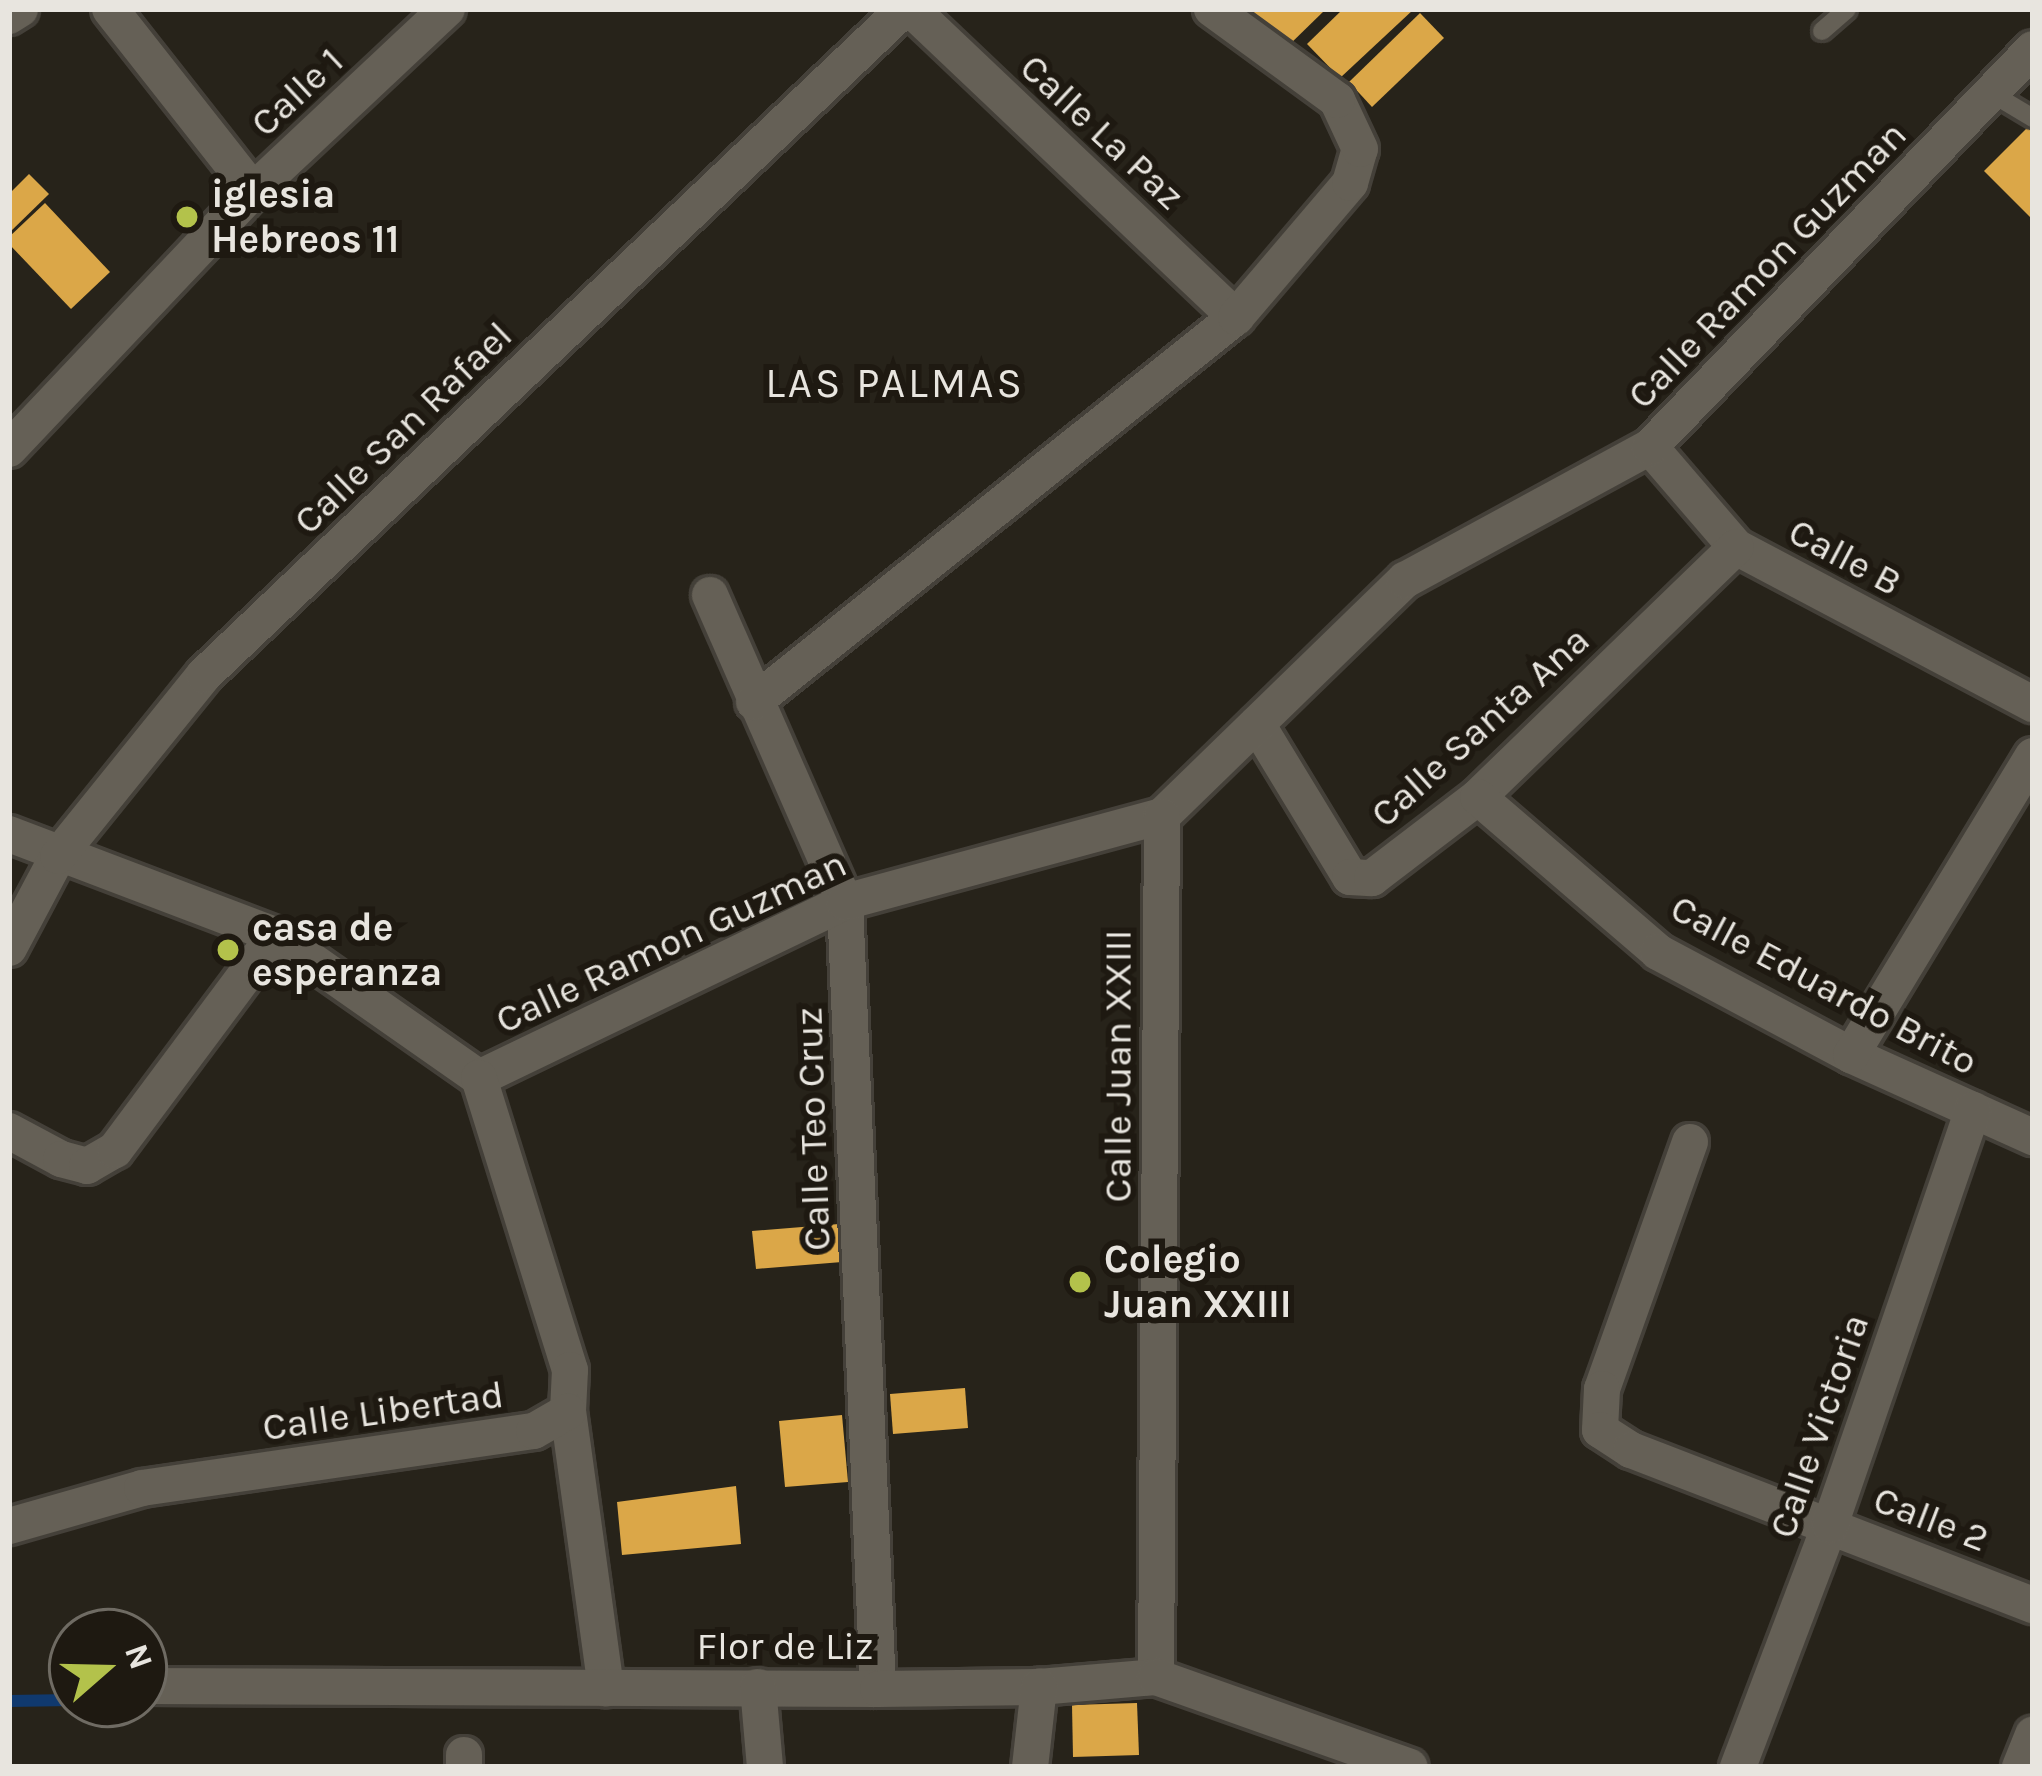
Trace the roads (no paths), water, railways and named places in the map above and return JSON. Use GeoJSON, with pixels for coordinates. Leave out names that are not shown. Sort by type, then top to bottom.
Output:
{"type":"FeatureCollection","features":[{"type":"Feature","properties":{"kind":"street"},"geometry":{"type":"LineString","coordinates":[[9,16],[20,9]]}},
{"type":"Feature","properties":{"kind":"street"},"geometry":{"type":"LineString","coordinates":[[110,9],[253,191]]}},
{"type":"Feature","properties":{"kind":"street","name":"Calle 1"},"geometry":{"type":"LineString","coordinates":[[9,449],[253,191],[447,9]]}},
{"type":"Feature","properties":{"kind":"street","name":"Calle La Paz"},"geometry":{"type":"LineString","coordinates":[[908,9],[1236,317]]}},
{"type":"Feature","properties":{"kind":"street","name":"Calle San Rafael"},"geometry":{"type":"LineString","coordinates":[[9,949],[58,856],[204,675],[908,9]]}},
{"type":"Feature","properties":{"kind":"street"},"geometry":{"type":"LineString","coordinates":[[754,702],[1236,317],[1350,183],[1360,149],[1337,100],[1212,9]]}},
{"type":"Feature","properties":{"kind":"street","name":"Calle Ramon Guzman"},"geometry":{"type":"LineString","coordinates":[[479,1078],[845,902],[1162,816],[1406,580],[1650,447],[2033,49]]}},
{"type":"Feature","properties":{"kind":"street","name":"Calle B"},"geometry":{"type":"LineString","coordinates":[[1650,447],[1736,547],[2033,704]]}},
{"type":"Feature","properties":{"kind":"street","name":"Calle Santa Ana"},"geometry":{"type":"LineString","coordinates":[[1256,724],[1351,878],[1372,878],[1478,797],[1736,547]]}},
{"type":"Feature","properties":{"kind":"street","name":"Calle Teo Cruz"},"geometry":{"type":"LineString","coordinates":[[710,595],[845,902],[878,1689]]}},
{"type":"Feature","properties":{"kind":"street"},"geometry":{"type":"LineString","coordinates":[[1851,1055],[2033,756]]}},
{"type":"Feature","properties":{"kind":"street","name":"Calle Eduardo Brito"},"geometry":{"type":"LineString","coordinates":[[1478,797],[1658,952],[1851,1055],[2033,1137]]}},
{"type":"Feature","properties":{"kind":"street","name":"Calle Juan XXIII"},"geometry":{"type":"LineString","coordinates":[[1156,1677],[1162,816]]}},
{"type":"Feature","properties":{"kind":"street"},"geometry":{"type":"LineString","coordinates":[[9,834],[275,935],[479,1078],[570,1370],[568,1412],[607,1688]]}},
{"type":"Feature","properties":{"kind":"street"},"geometry":{"type":"LineString","coordinates":[[9,1131],[61,1159],[87,1166],[115,1150],[275,935]]}},
{"type":"Feature","properties":{"kind":"street","name":"Calle Victoria"},"geometry":{"type":"LineString","coordinates":[[1738,1767],[1830,1525],[1973,1110]]}},
{"type":"Feature","properties":{"kind":"street","name":"Calle 2"},"geometry":{"type":"LineString","coordinates":[[1690,1142],[1602,1389],[1600,1430],[1631,1450],[2033,1604]]}},
{"type":"Feature","properties":{"kind":"street","name":"Calle Libertad"},"geometry":{"type":"LineString","coordinates":[[9,1526],[142,1489],[534,1431],[568,1412]]}},
{"type":"Feature","properties":{"kind":"street","name":"Flor de Liz"},"geometry":{"type":"LineString","coordinates":[[168,1686],[878,1689],[1039,1687],[1156,1677],[1324,1750],[1410,1767]]}},
{"type":"Feature","properties":{"kind":"street"},"geometry":{"type":"LineString","coordinates":[[1030,1767],[1039,1687]]}},
{"type":"Feature","properties":{"kind":"street"},"geometry":{"type":"LineString","coordinates":[[758,1688],[765,1767]]}},
{"type":"Feature","properties":{"kind":"street"},"geometry":{"type":"LineString","coordinates":[[2020,1767],[2033,1735]]}},
{"type":"Feature","properties":{"kind":"lane"},"geometry":{"type":"LineString","coordinates":[[1822,31],[1847,9]]}},
{"type":"Feature","properties":{"kind":"lane"},"geometry":{"type":"LineString","coordinates":[[1990,93],[2033,118]]}},
{"type":"Feature","properties":{"kind":"waterway"},"geometry":{"type":"LineString","coordinates":[[9,1701],[48,1700]]}},
{"type":"Feature","properties":{"kind":"place","name":"iglesia Hebreos 11"},"geometry":{"type":"Point","coordinates":[187,217]}},
{"type":"Feature","properties":{"kind":"place","name":"casa de esperanza"},"geometry":{"type":"Point","coordinates":[228,950]}},
{"type":"Feature","properties":{"kind":"place","name":"Colegio Juan XXIII"},"geometry":{"type":"Point","coordinates":[1080,1282]}},
{"type":"Feature","properties":{"kind":"district","name":"LAS PALMAS"},"geometry":{"type":"Point","coordinates":[895,383]}}]}
